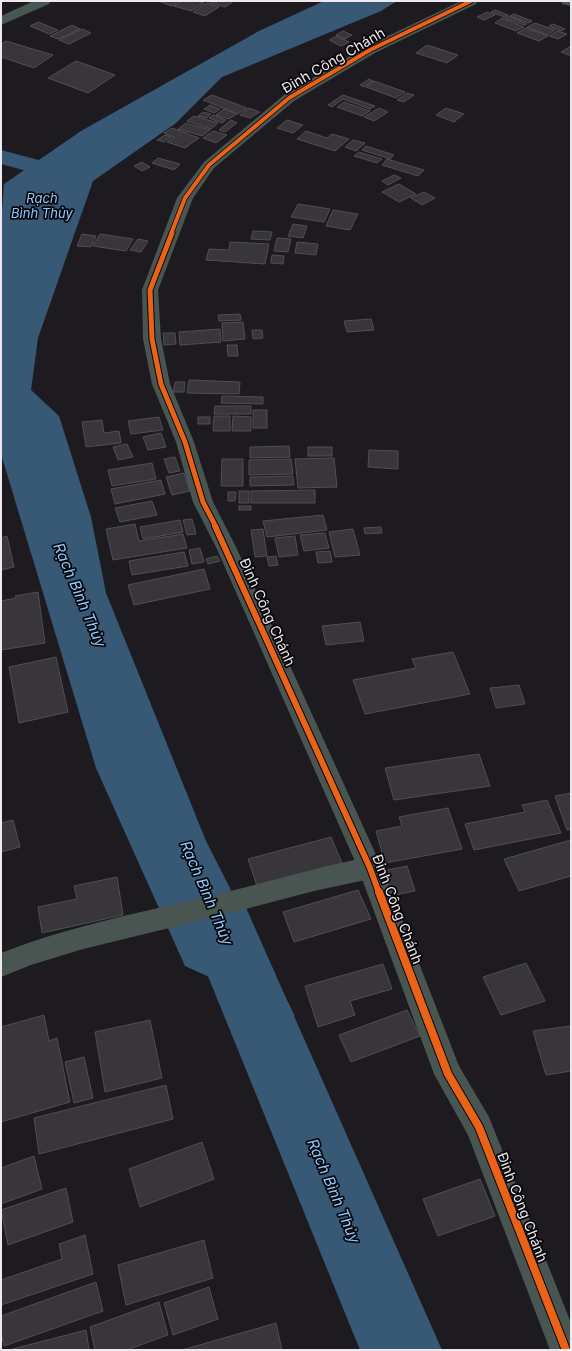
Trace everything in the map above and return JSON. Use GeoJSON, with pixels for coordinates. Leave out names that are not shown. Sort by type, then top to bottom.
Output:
{"type":"FeatureCollection","features":[{"type":"Feature","properties":{"kind":"main road"},"geometry":{"type":"LineString","coordinates":[[1,21],[44,1]]}},
{"type":"Feature","properties":{"kind":"street","name":"Đinh Công Chánh"},"geometry":{"type":"LineString","coordinates":[[471,1],[370,50],[289,98],[209,165],[185,198],[150,290],[152,339],[161,384],[185,442],[203,502],[226,547],[370,868],[400,951],[448,1074],[479,1127],[566,1350]]}},
{"type":"Feature","properties":{"kind":"street"},"geometry":{"type":"LineString","coordinates":[[567,1],[571,2]]}},
{"type":"Feature","properties":{"kind":"street"},"geometry":{"type":"LineString","coordinates":[[1,965],[33,951],[76,939],[262,895],[342,873],[370,868]]}},
{"type":"Feature","properties":{"kind":"water","name":"Rạch Bình Thủy"},"geometry":{"type":"Polygon","coordinates":[[[324,1],[397,1],[381,11],[222,77],[176,123],[93,181],[38,338],[31,390],[59,416],[91,517],[106,593],[206,841],[295,1016],[185,966],[96,768],[1,454],[1,223],[4,184],[81,131],[259,31],[324,1]]]}},
{"type":"Feature","properties":{"kind":"building"},"geometry":{"type":"Polygon","coordinates":[[[158,1],[179,1],[172,6],[158,1]]]}},
{"type":"Feature","properties":{"kind":"building"},"geometry":{"type":"Polygon","coordinates":[[[182,1],[198,1],[204,3],[191,11],[174,6],[182,1]]]}},
{"type":"Feature","properties":{"kind":"building"},"geometry":{"type":"Polygon","coordinates":[[[234,1],[225,7],[209,2],[234,1]]]}},
{"type":"Feature","properties":{"kind":"building"},"geometry":{"type":"Polygon","coordinates":[[[207,3],[219,7],[205,16],[193,12],[207,3]]]}},
{"type":"Feature","properties":{"kind":"building"},"geometry":{"type":"Polygon","coordinates":[[[495,10],[508,15],[504,17],[491,12],[495,10]]]}},
{"type":"Feature","properties":{"kind":"building"},"geometry":{"type":"Polygon","coordinates":[[[487,12],[495,15],[484,20],[477,17],[487,12]]]}},
{"type":"Feature","properties":{"kind":"building"},"geometry":{"type":"Polygon","coordinates":[[[514,14],[532,21],[529,23],[510,16],[514,14]]]}},
{"type":"Feature","properties":{"kind":"building"},"geometry":{"type":"Polygon","coordinates":[[[509,16],[527,24],[524,25],[505,18],[509,16]]]}},
{"type":"Feature","properties":{"kind":"building"},"geometry":{"type":"Polygon","coordinates":[[[502,18],[524,27],[516,31],[495,23],[502,18]]]}},
{"type":"Feature","properties":{"kind":"building"},"geometry":{"type":"Polygon","coordinates":[[[38,22],[58,30],[49,34],[30,26],[38,22]]]}},
{"type":"Feature","properties":{"kind":"building"},"geometry":{"type":"Polygon","coordinates":[[[535,23],[555,30],[547,35],[527,27],[535,23]]]}},
{"type":"Feature","properties":{"kind":"building"},"geometry":{"type":"Polygon","coordinates":[[[553,24],[565,29],[561,31],[549,26],[553,24]]]}},
{"type":"Feature","properties":{"kind":"building"},"geometry":{"type":"Polygon","coordinates":[[[72,25],[80,29],[58,39],[50,36],[72,25]]]}},
{"type":"Feature","properties":{"kind":"building"},"geometry":{"type":"Polygon","coordinates":[[[526,28],[548,36],[539,41],[517,33],[526,28]]]}},
{"type":"Feature","properties":{"kind":"building"},"geometry":{"type":"Polygon","coordinates":[[[82,29],[91,33],[69,44],[59,40],[82,29]]]}},
{"type":"Feature","properties":{"kind":"building"},"geometry":{"type":"Polygon","coordinates":[[[343,31],[352,35],[345,39],[336,35],[343,31]]]}},
{"type":"Feature","properties":{"kind":"building"},"geometry":{"type":"Polygon","coordinates":[[[557,31],[567,34],[558,39],[549,36],[557,31]]]}},
{"type":"Feature","properties":{"kind":"building"},"geometry":{"type":"Polygon","coordinates":[[[337,36],[349,42],[341,46],[329,40],[337,36]]]}},
{"type":"Feature","properties":{"kind":"building"},"geometry":{"type":"Polygon","coordinates":[[[6,41],[53,55],[34,68],[1,57],[1,44],[6,41]]]}},
{"type":"Feature","properties":{"kind":"building"},"geometry":{"type":"Polygon","coordinates":[[[427,45],[458,55],[447,63],[416,53],[427,45]]]}},
{"type":"Feature","properties":{"kind":"building"},"geometry":{"type":"Polygon","coordinates":[[[571,46],[571,56],[561,52],[571,46]]]}},
{"type":"Feature","properties":{"kind":"building"},"geometry":{"type":"Polygon","coordinates":[[[76,61],[115,75],[88,93],[48,78],[76,61]]]}},
{"type":"Feature","properties":{"kind":"building"},"geometry":{"type":"Polygon","coordinates":[[[369,79],[373,81],[364,87],[360,85],[369,79]]]}},
{"type":"Feature","properties":{"kind":"building"},"geometry":{"type":"Polygon","coordinates":[[[374,81],[405,92],[396,98],[366,87],[374,81]]]}},
{"type":"Feature","properties":{"kind":"building"},"geometry":{"type":"Polygon","coordinates":[[[407,93],[414,95],[404,102],[397,100],[407,93]]]}},
{"type":"Feature","properties":{"kind":"building"},"geometry":{"type":"Polygon","coordinates":[[[212,95],[247,108],[238,114],[203,100],[212,95]]]}},
{"type":"Feature","properties":{"kind":"building"},"geometry":{"type":"Polygon","coordinates":[[[343,95],[375,106],[370,109],[343,99],[332,107],[328,105],[343,95]]]}},
{"type":"Feature","properties":{"kind":"building"},"geometry":{"type":"Polygon","coordinates":[[[344,102],[370,111],[362,116],[337,107],[344,102]]]}},
{"type":"Feature","properties":{"kind":"building"},"geometry":{"type":"Polygon","coordinates":[[[210,105],[220,109],[214,113],[204,109],[210,105]]]}},
{"type":"Feature","properties":{"kind":"building"},"geometry":{"type":"Polygon","coordinates":[[[249,108],[260,112],[250,118],[240,115],[249,108]]]}},
{"type":"Feature","properties":{"kind":"building"},"geometry":{"type":"Polygon","coordinates":[[[379,108],[388,112],[374,121],[364,117],[379,108]]]}},
{"type":"Feature","properties":{"kind":"building"},"geometry":{"type":"Polygon","coordinates":[[[446,108],[464,114],[454,122],[436,115],[446,108]]]}},
{"type":"Feature","properties":{"kind":"building"},"geometry":{"type":"Polygon","coordinates":[[[224,109],[237,114],[229,119],[216,115],[224,109]]]}},
{"type":"Feature","properties":{"kind":"building"},"geometry":{"type":"Polygon","coordinates":[[[203,112],[211,114],[207,118],[198,116],[203,112]]]}},
{"type":"Feature","properties":{"kind":"building"},"geometry":{"type":"Polygon","coordinates":[[[213,115],[226,120],[222,123],[209,118],[213,115]]]}},
{"type":"Feature","properties":{"kind":"building"},"geometry":{"type":"Polygon","coordinates":[[[194,116],[218,123],[211,129],[187,121],[194,116]]]}},
{"type":"Feature","properties":{"kind":"building"},"geometry":{"type":"Polygon","coordinates":[[[231,120],[237,123],[225,132],[219,130],[231,120]]]}},
{"type":"Feature","properties":{"kind":"building"},"geometry":{"type":"Polygon","coordinates":[[[287,120],[303,125],[293,133],[277,128],[287,120]]]}},
{"type":"Feature","properties":{"kind":"building"},"geometry":{"type":"Polygon","coordinates":[[[186,123],[210,130],[202,136],[178,129],[186,123]]]}},
{"type":"Feature","properties":{"kind":"building"},"geometry":{"type":"Polygon","coordinates":[[[172,128],[199,138],[185,148],[167,142],[174,137],[164,133],[172,128]]]}},
{"type":"Feature","properties":{"kind":"building"},"geometry":{"type":"Polygon","coordinates":[[[213,131],[227,135],[216,143],[203,138],[213,131]]]}},
{"type":"Feature","properties":{"kind":"building"},"geometry":{"type":"Polygon","coordinates":[[[306,131],[327,138],[332,134],[349,139],[335,151],[297,139],[306,131]]]}},
{"type":"Feature","properties":{"kind":"building"},"geometry":{"type":"Polygon","coordinates":[[[165,135],[171,137],[164,142],[157,140],[165,135]]]}},
{"type":"Feature","properties":{"kind":"building"},"geometry":{"type":"Polygon","coordinates":[[[353,140],[365,143],[356,151],[345,147],[353,140]]]}},
{"type":"Feature","properties":{"kind":"building"},"geometry":{"type":"Polygon","coordinates":[[[366,146],[394,155],[390,159],[362,150],[366,146]]]}},
{"type":"Feature","properties":{"kind":"building"},"geometry":{"type":"Polygon","coordinates":[[[359,152],[382,159],[377,163],[354,156],[359,152]]]}},
{"type":"Feature","properties":{"kind":"building"},"geometry":{"type":"Polygon","coordinates":[[[158,158],[180,164],[174,170],[152,163],[158,158]]]}},
{"type":"Feature","properties":{"kind":"building"},"geometry":{"type":"Polygon","coordinates":[[[387,159],[424,170],[418,176],[382,165],[387,159]]]}},
{"type":"Feature","properties":{"kind":"building"},"geometry":{"type":"Polygon","coordinates":[[[142,162],[150,167],[142,171],[134,166],[142,162]]]}},
{"type":"Feature","properties":{"kind":"building"},"geometry":{"type":"Polygon","coordinates":[[[394,175],[401,178],[388,185],[382,181],[394,175]]]}},
{"type":"Feature","properties":{"kind":"building"},"geometry":{"type":"Polygon","coordinates":[[[399,184],[416,194],[399,202],[382,192],[399,184]]]}},
{"type":"Feature","properties":{"kind":"building"},"geometry":{"type":"Polygon","coordinates":[[[424,192],[435,198],[422,205],[411,198],[424,192]]]}},
{"type":"Feature","properties":{"kind":"building"},"geometry":{"type":"Polygon","coordinates":[[[298,204],[330,209],[324,222],[291,217],[298,204]]]}},
{"type":"Feature","properties":{"kind":"building"},"geometry":{"type":"Polygon","coordinates":[[[333,210],[358,214],[350,230],[326,226],[333,210]]]}},
{"type":"Feature","properties":{"kind":"building"},"geometry":{"type":"Polygon","coordinates":[[[293,224],[307,226],[303,238],[288,236],[293,224]]]}},
{"type":"Feature","properties":{"kind":"building"},"geometry":{"type":"Polygon","coordinates":[[[253,231],[272,232],[270,240],[251,239],[253,231]]]}},
{"type":"Feature","properties":{"kind":"building"},"geometry":{"type":"Polygon","coordinates":[[[82,234],[96,236],[91,247],[77,246],[82,234]]]}},
{"type":"Feature","properties":{"kind":"building"},"geometry":{"type":"Polygon","coordinates":[[[100,234],[133,239],[126,251],[93,246],[100,234]]]}},
{"type":"Feature","properties":{"kind":"building"},"geometry":{"type":"Polygon","coordinates":[[[277,238],[291,239],[288,252],[274,251],[277,238]]]}},
{"type":"Feature","properties":{"kind":"building"},"geometry":{"type":"Polygon","coordinates":[[[138,239],[148,241],[141,252],[130,250],[138,239]]]}},
{"type":"Feature","properties":{"kind":"building"},"geometry":{"type":"Polygon","coordinates":[[[230,242],[269,244],[265,264],[206,260],[209,249],[229,250],[230,242]]]}},
{"type":"Feature","properties":{"kind":"building"},"geometry":{"type":"Polygon","coordinates":[[[297,242],[318,244],[316,255],[295,253],[297,242]]]}},
{"type":"Feature","properties":{"kind":"building"},"geometry":{"type":"Polygon","coordinates":[[[272,255],[284,256],[283,264],[271,263],[272,255]]]}},
{"type":"Feature","properties":{"kind":"building"},"geometry":{"type":"Polygon","coordinates":[[[240,314],[241,320],[219,321],[218,315],[240,314]]]}},
{"type":"Feature","properties":{"kind":"building"},"geometry":{"type":"Polygon","coordinates":[[[371,319],[374,330],[347,332],[344,321],[371,319]]]}},
{"type":"Feature","properties":{"kind":"building"},"geometry":{"type":"Polygon","coordinates":[[[243,322],[245,339],[223,341],[222,323],[243,322]]]}},
{"type":"Feature","properties":{"kind":"building"},"geometry":{"type":"Polygon","coordinates":[[[220,329],[221,342],[180,345],[179,332],[220,329]]]}},
{"type":"Feature","properties":{"kind":"building"},"geometry":{"type":"Polygon","coordinates":[[[252,330],[262,330],[263,338],[253,339],[252,330]]]}},
{"type":"Feature","properties":{"kind":"building"},"geometry":{"type":"Polygon","coordinates":[[[163,333],[175,333],[176,344],[164,345],[163,333]]]}},
{"type":"Feature","properties":{"kind":"building"},"geometry":{"type":"Polygon","coordinates":[[[227,345],[237,345],[238,356],[228,356],[227,345]]]}},
{"type":"Feature","properties":{"kind":"building"},"geometry":{"type":"Polygon","coordinates":[[[189,380],[240,382],[239,394],[187,393],[189,380]]]}},
{"type":"Feature","properties":{"kind":"building"},"geometry":{"type":"Polygon","coordinates":[[[175,382],[185,382],[184,392],[173,392],[175,382]]]}},
{"type":"Feature","properties":{"kind":"building"},"geometry":{"type":"Polygon","coordinates":[[[222,396],[263,397],[263,404],[221,403],[222,396]]]}},
{"type":"Feature","properties":{"kind":"building"},"geometry":{"type":"Polygon","coordinates":[[[215,406],[251,406],[251,414],[214,414],[215,406]]]}},
{"type":"Feature","properties":{"kind":"building"},"geometry":{"type":"Polygon","coordinates":[[[253,410],[267,410],[267,428],[253,428],[253,410]]]}},
{"type":"Feature","properties":{"kind":"building"},"geometry":{"type":"Polygon","coordinates":[[[214,416],[230,416],[230,431],[213,431],[214,416]]]}},
{"type":"Feature","properties":{"kind":"building"},"geometry":{"type":"Polygon","coordinates":[[[233,416],[251,417],[251,431],[232,431],[233,416]]]}},
{"type":"Feature","properties":{"kind":"building"},"geometry":{"type":"Polygon","coordinates":[[[159,417],[163,430],[131,434],[128,421],[159,417]]]}},
{"type":"Feature","properties":{"kind":"building"},"geometry":{"type":"Polygon","coordinates":[[[198,417],[210,417],[210,424],[198,424],[198,417]]]}},
{"type":"Feature","properties":{"kind":"building"},"geometry":{"type":"Polygon","coordinates":[[[102,420],[104,433],[119,431],[121,443],[86,447],[82,422],[102,420]]]}},
{"type":"Feature","properties":{"kind":"building"},"geometry":{"type":"Polygon","coordinates":[[[161,433],[166,447],[148,450],[143,437],[161,433]]]}},
{"type":"Feature","properties":{"kind":"building"},"geometry":{"type":"Polygon","coordinates":[[[127,444],[133,457],[118,460],[113,447],[127,444]]]}},
{"type":"Feature","properties":{"kind":"building"},"geometry":{"type":"Polygon","coordinates":[[[289,446],[290,457],[250,458],[250,447],[289,446]]]}},
{"type":"Feature","properties":{"kind":"building"},"geometry":{"type":"Polygon","coordinates":[[[308,447],[332,447],[332,456],[308,456],[308,447]]]}},
{"type":"Feature","properties":{"kind":"building"},"geometry":{"type":"Polygon","coordinates":[[[369,450],[398,451],[398,469],[368,467],[369,450]]]}},
{"type":"Feature","properties":{"kind":"building"},"geometry":{"type":"Polygon","coordinates":[[[175,457],[180,471],[169,473],[164,459],[175,457]]]}},
{"type":"Feature","properties":{"kind":"building"},"geometry":{"type":"Polygon","coordinates":[[[334,458],[337,487],[298,488],[295,459],[334,458]]]}},
{"type":"Feature","properties":{"kind":"building"},"geometry":{"type":"Polygon","coordinates":[[[222,459],[243,459],[243,486],[221,486],[222,459]]]}},
{"type":"Feature","properties":{"kind":"building"},"geometry":{"type":"Polygon","coordinates":[[[291,459],[293,474],[249,475],[249,460],[291,459]]]}},
{"type":"Feature","properties":{"kind":"building"},"geometry":{"type":"Polygon","coordinates":[[[152,463],[156,479],[112,486],[108,470],[152,463]]]}},
{"type":"Feature","properties":{"kind":"building"},"geometry":{"type":"Polygon","coordinates":[[[184,473],[190,491],[172,495],[166,477],[184,473]]]}},
{"type":"Feature","properties":{"kind":"building"},"geometry":{"type":"Polygon","coordinates":[[[293,476],[294,485],[250,486],[250,477],[293,476]]]}},
{"type":"Feature","properties":{"kind":"building"},"geometry":{"type":"Polygon","coordinates":[[[161,480],[165,494],[115,504],[111,489],[161,480]]]}},
{"type":"Feature","properties":{"kind":"building"},"geometry":{"type":"Polygon","coordinates":[[[315,490],[315,503],[251,503],[251,491],[315,490]]]}},
{"type":"Feature","properties":{"kind":"building"},"geometry":{"type":"Polygon","coordinates":[[[239,491],[249,491],[249,503],[239,503],[239,491]]]}},
{"type":"Feature","properties":{"kind":"building"},"geometry":{"type":"Polygon","coordinates":[[[228,492],[236,492],[235,501],[228,501],[228,492]]]}},
{"type":"Feature","properties":{"kind":"building"},"geometry":{"type":"Polygon","coordinates":[[[152,501],[157,515],[120,522],[115,508],[152,501]]]}},
{"type":"Feature","properties":{"kind":"building"},"geometry":{"type":"Polygon","coordinates":[[[239,506],[251,506],[251,510],[239,510],[239,506]]]}},
{"type":"Feature","properties":{"kind":"building"},"geometry":{"type":"Polygon","coordinates":[[[323,515],[327,530],[267,537],[263,521],[323,515]]]}},
{"type":"Feature","properties":{"kind":"building"},"geometry":{"type":"Polygon","coordinates":[[[192,519],[196,534],[187,535],[183,520],[192,519]]]}},
{"type":"Feature","properties":{"kind":"building"},"geometry":{"type":"Polygon","coordinates":[[[180,520],[183,532],[143,539],[140,527],[180,520]]]}},
{"type":"Feature","properties":{"kind":"building"},"geometry":{"type":"Polygon","coordinates":[[[135,524],[139,541],[183,534],[187,548],[113,560],[106,529],[135,524]]]}},
{"type":"Feature","properties":{"kind":"building"},"geometry":{"type":"Polygon","coordinates":[[[381,527],[382,533],[365,534],[364,528],[381,527]]]}},
{"type":"Feature","properties":{"kind":"building"},"geometry":{"type":"Polygon","coordinates":[[[263,529],[267,556],[255,557],[251,530],[263,529]]]}},
{"type":"Feature","properties":{"kind":"building"},"geometry":{"type":"Polygon","coordinates":[[[353,529],[360,555],[335,557],[329,532],[353,529]]]}},
{"type":"Feature","properties":{"kind":"building"},"geometry":{"type":"Polygon","coordinates":[[[325,533],[329,548],[304,551],[300,535],[325,533]]]}},
{"type":"Feature","properties":{"kind":"building"},"geometry":{"type":"Polygon","coordinates":[[[7,536],[14,567],[1,570],[1,538],[7,536]]]}},
{"type":"Feature","properties":{"kind":"building"},"geometry":{"type":"Polygon","coordinates":[[[295,536],[298,555],[279,557],[275,538],[295,536]]]}},
{"type":"Feature","properties":{"kind":"building"},"geometry":{"type":"Polygon","coordinates":[[[200,548],[204,562],[192,564],[189,550],[200,548]]]}},
{"type":"Feature","properties":{"kind":"building"},"geometry":{"type":"Polygon","coordinates":[[[330,551],[332,562],[318,563],[316,552],[330,551]]]}},
{"type":"Feature","properties":{"kind":"building"},"geometry":{"type":"Polygon","coordinates":[[[184,552],[188,566],[132,575],[129,561],[184,552]]]}},
{"type":"Feature","properties":{"kind":"building"},"geometry":{"type":"Polygon","coordinates":[[[217,556],[220,561],[208,564],[206,559],[217,556]]]}},
{"type":"Feature","properties":{"kind":"building"},"geometry":{"type":"Polygon","coordinates":[[[276,556],[278,565],[269,566],[267,557],[276,556]]]}},
{"type":"Feature","properties":{"kind":"building"},"geometry":{"type":"Polygon","coordinates":[[[204,569],[210,589],[134,605],[128,585],[204,569]]]}},
{"type":"Feature","properties":{"kind":"building"},"geometry":{"type":"Polygon","coordinates":[[[38,592],[45,643],[1,650],[1,601],[16,598],[15,596],[38,592]]]}},
{"type":"Feature","properties":{"kind":"building"},"geometry":{"type":"Polygon","coordinates":[[[360,622],[364,641],[326,645],[322,626],[360,622]]]}},
{"type":"Feature","properties":{"kind":"building"},"geometry":{"type":"Polygon","coordinates":[[[453,652],[470,694],[365,714],[353,680],[416,668],[412,659],[453,652]]]}},
{"type":"Feature","properties":{"kind":"building"},"geometry":{"type":"Polygon","coordinates":[[[56,657],[68,712],[19,723],[9,667],[56,657]]]}},
{"type":"Feature","properties":{"kind":"building"},"geometry":{"type":"Polygon","coordinates":[[[519,685],[525,704],[496,708],[490,688],[519,685]]]}},
{"type":"Feature","properties":{"kind":"building"},"geometry":{"type":"Polygon","coordinates":[[[479,754],[490,786],[394,800],[385,768],[479,754]]]}},
{"type":"Feature","properties":{"kind":"building"},"geometry":{"type":"Polygon","coordinates":[[[571,793],[571,829],[567,830],[555,796],[571,793]]]}},
{"type":"Feature","properties":{"kind":"building"},"geometry":{"type":"Polygon","coordinates":[[[547,800],[561,833],[474,850],[465,824],[525,812],[522,805],[547,800]]]}},
{"type":"Feature","properties":{"kind":"building"},"geometry":{"type":"Polygon","coordinates":[[[448,808],[462,849],[385,863],[376,831],[402,826],[399,817],[448,808]]]}},
{"type":"Feature","properties":{"kind":"building"},"geometry":{"type":"Polygon","coordinates":[[[13,820],[20,847],[1,852],[1,823],[13,820]]]}},
{"type":"Feature","properties":{"kind":"building"},"geometry":{"type":"Polygon","coordinates":[[[331,837],[342,863],[257,886],[248,859],[331,837]]]}},
{"type":"Feature","properties":{"kind":"building"},"geometry":{"type":"Polygon","coordinates":[[[571,840],[571,876],[519,891],[504,859],[571,840]]]}},
{"type":"Feature","properties":{"kind":"building"},"geometry":{"type":"Polygon","coordinates":[[[407,866],[415,891],[390,896],[382,871],[407,866]]]}},
{"type":"Feature","properties":{"kind":"building"},"geometry":{"type":"Polygon","coordinates":[[[117,877],[123,915],[42,933],[38,907],[77,899],[74,886],[117,877]]]}},
{"type":"Feature","properties":{"kind":"building"},"geometry":{"type":"Polygon","coordinates":[[[358,890],[371,919],[294,942],[283,912],[358,890]]]}},
{"type":"Feature","properties":{"kind":"building"},"geometry":{"type":"Polygon","coordinates":[[[526,963],[545,1001],[501,1015],[483,977],[526,963]]]}},
{"type":"Feature","properties":{"kind":"building"},"geometry":{"type":"Polygon","coordinates":[[[383,964],[392,989],[350,1001],[355,1015],[318,1027],[305,986],[383,964]]]}},
{"type":"Feature","properties":{"kind":"building"},"geometry":{"type":"Polygon","coordinates":[[[407,1010],[420,1036],[351,1062],[339,1035],[407,1010]]]}},
{"type":"Feature","properties":{"kind":"building"},"geometry":{"type":"Polygon","coordinates":[[[44,1015],[49,1041],[57,1038],[70,1102],[1,1122],[1,1027],[44,1015]]]}},
{"type":"Feature","properties":{"kind":"building"},"geometry":{"type":"Polygon","coordinates":[[[150,1020],[162,1078],[105,1092],[95,1032],[150,1020]]]}},
{"type":"Feature","properties":{"kind":"building"},"geometry":{"type":"Polygon","coordinates":[[[571,1026],[571,1071],[546,1075],[533,1031],[571,1026]]]}},
{"type":"Feature","properties":{"kind":"building"},"geometry":{"type":"Polygon","coordinates":[[[84,1057],[93,1098],[74,1103],[65,1062],[84,1057]]]}},
{"type":"Feature","properties":{"kind":"building"},"geometry":{"type":"Polygon","coordinates":[[[166,1085],[173,1119],[39,1154],[34,1118],[166,1085]]]}},
{"type":"Feature","properties":{"kind":"building"},"geometry":{"type":"Polygon","coordinates":[[[202,1142],[214,1179],[140,1207],[129,1169],[202,1142]]]}},
{"type":"Feature","properties":{"kind":"building"},"geometry":{"type":"Polygon","coordinates":[[[34,1156],[42,1189],[1,1204],[1,1168],[34,1156]]]}},
{"type":"Feature","properties":{"kind":"building"},"geometry":{"type":"Polygon","coordinates":[[[480,1179],[495,1216],[438,1236],[423,1199],[480,1179]]]}},
{"type":"Feature","properties":{"kind":"building"},"geometry":{"type":"Polygon","coordinates":[[[66,1188],[73,1222],[8,1245],[1,1210],[66,1188]]]}},
{"type":"Feature","properties":{"kind":"building"},"geometry":{"type":"Polygon","coordinates":[[[85,1235],[93,1274],[1,1305],[1,1280],[62,1259],[59,1244],[85,1235]]]}},
{"type":"Feature","properties":{"kind":"building"},"geometry":{"type":"Polygon","coordinates":[[[204,1240],[213,1278],[126,1305],[118,1265],[204,1240]]]}},
{"type":"Feature","properties":{"kind":"building"},"geometry":{"type":"Polygon","coordinates":[[[96,1282],[103,1311],[4,1346],[1,1333],[1,1316],[96,1282]]]}},
{"type":"Feature","properties":{"kind":"building"},"geometry":{"type":"Polygon","coordinates":[[[209,1287],[218,1319],[173,1335],[164,1303],[209,1287]]]}},
{"type":"Feature","properties":{"kind":"building"},"geometry":{"type":"Polygon","coordinates":[[[159,1302],[168,1335],[127,1350],[95,1350],[90,1327],[159,1302]]]}},
{"type":"Feature","properties":{"kind":"building"},"geometry":{"type":"Polygon","coordinates":[[[276,1323],[282,1350],[182,1350],[276,1323]]]}},
{"type":"Feature","properties":{"kind":"building"},"geometry":{"type":"Polygon","coordinates":[[[86,1330],[89,1350],[9,1350],[86,1330]]]}},
{"type":"Feature","properties":{"kind":"waterway"},"geometry":{"type":"LineString","coordinates":[[1,157],[38,167]]}},
{"type":"Feature","properties":{"kind":"waterway","name":"Rạch Bình Thủy"},"geometry":{"type":"LineString","coordinates":[[219,922],[401,1350]]}},
{"type":"Feature","properties":{"kind":"cycle path"},"geometry":{"type":"LineString","coordinates":[[471,1],[370,50],[289,98],[209,165],[185,198],[150,290],[152,339],[161,384],[185,442],[203,502],[226,547],[370,868],[448,1074],[479,1127],[566,1350]]}}]}
